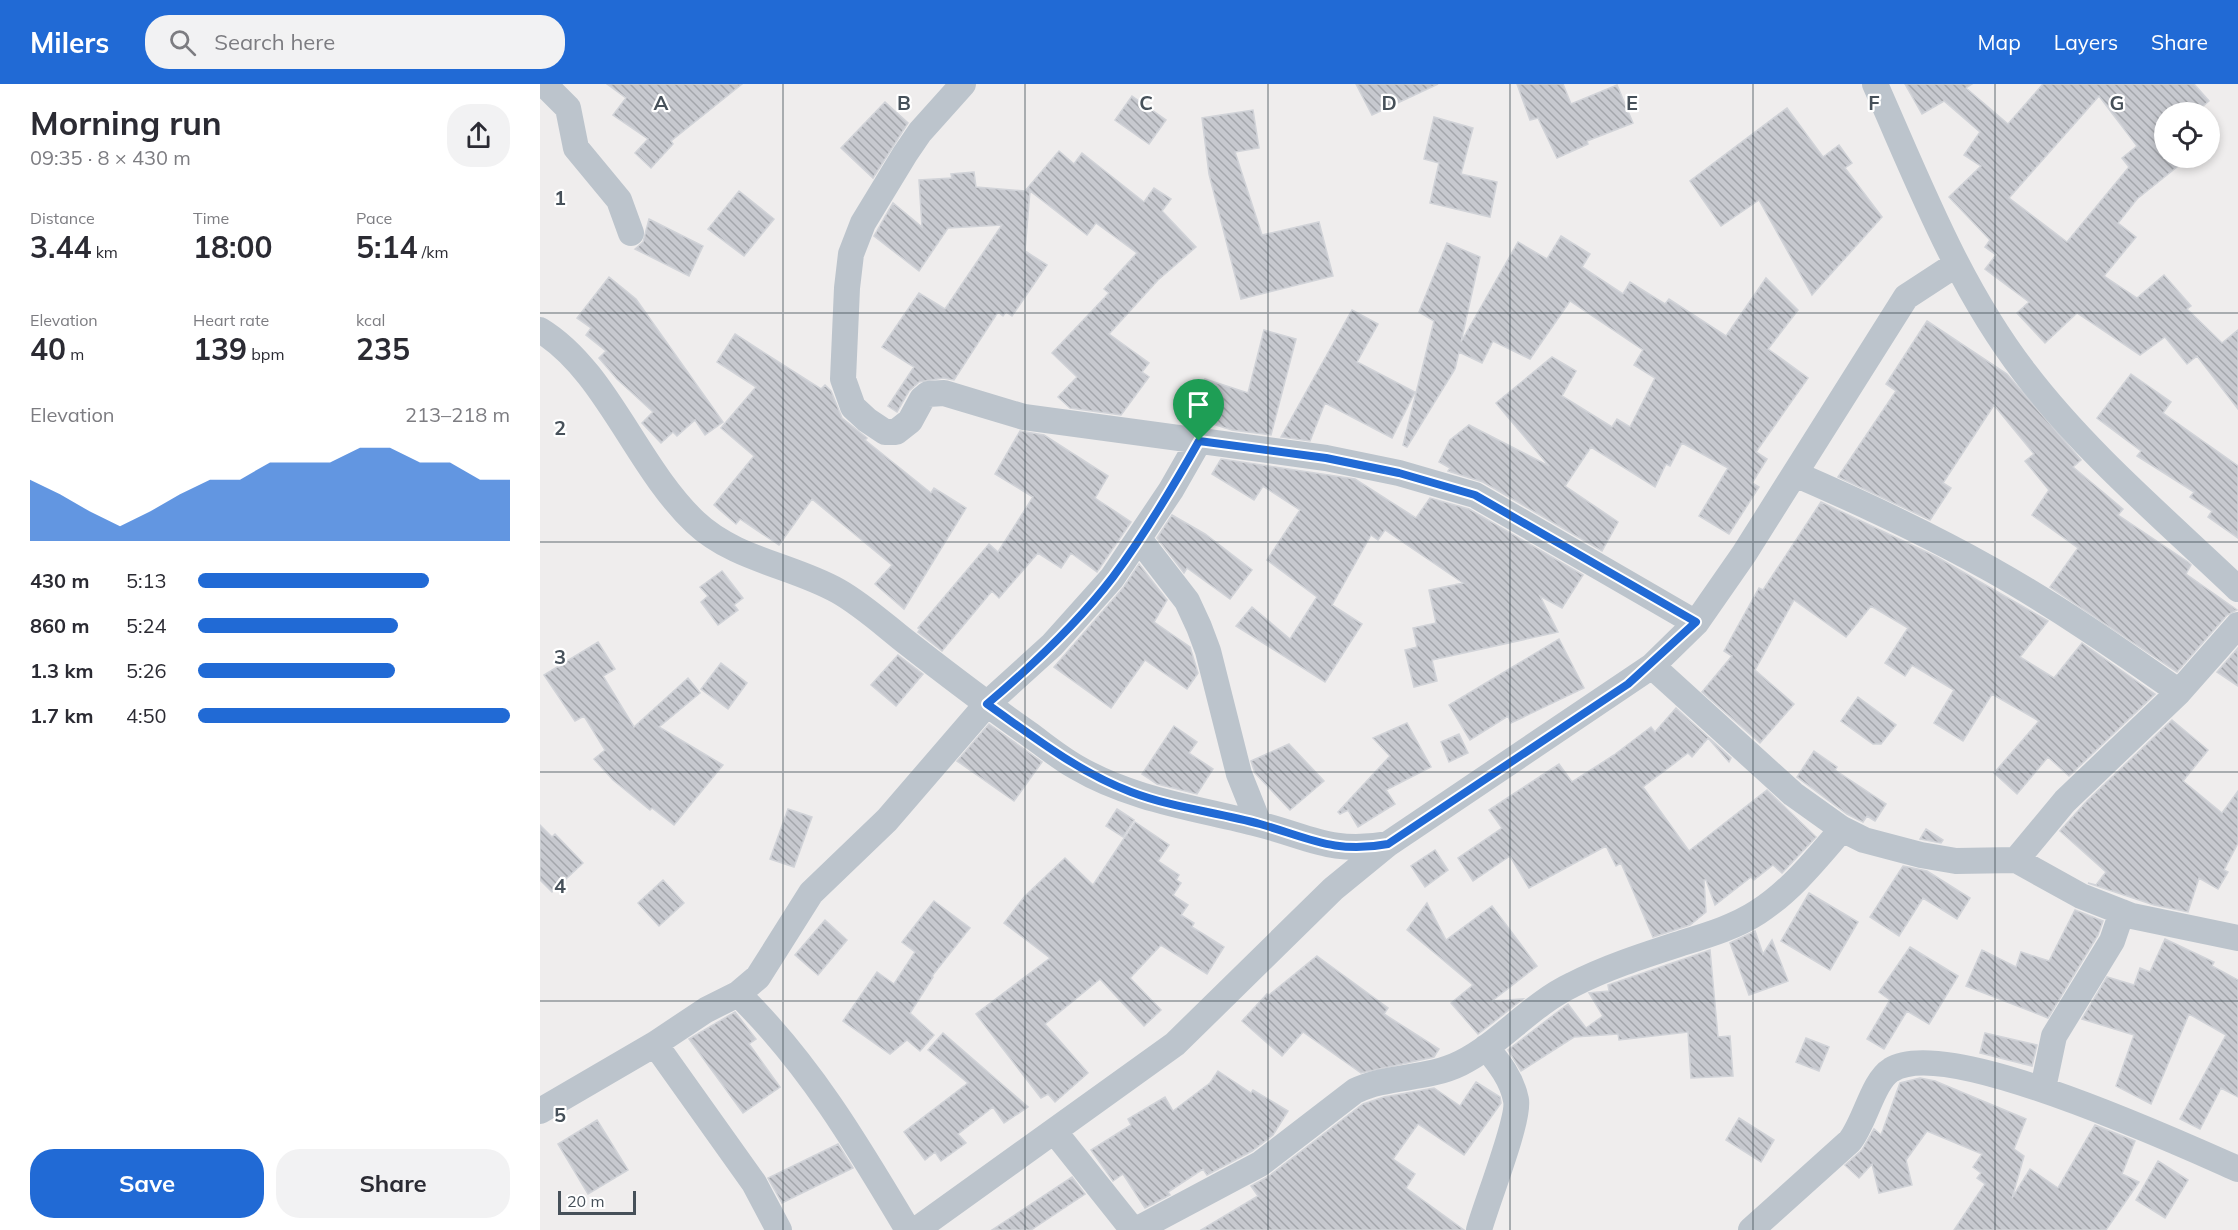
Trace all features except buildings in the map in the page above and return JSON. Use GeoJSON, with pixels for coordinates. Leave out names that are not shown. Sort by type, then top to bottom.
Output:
{"type":"FeatureCollection","features":[{"type":"Feature","properties":{"kind":"street"},"geometry":{"type":"LineString","coordinates":[[543,84],[568,108],[576,148],[620,200],[631,233]]}},
{"type":"Feature","properties":{"kind":"street"},"geometry":{"type":"LineString","coordinates":[[963,84],[920,132],[856,236],[847,288],[843,379],[853,407],[885,432],[896,432],[910,421],[922,399],[928,394],[944,393],[1024,417],[1326,458],[1399,473],[1475,495],[1696,622]]}},
{"type":"Feature","properties":{"kind":"street"},"geometry":{"type":"LineString","coordinates":[[1875,84],[1955,265],[2024,372],[2070,428],[2238,590]]}},
{"type":"Feature","properties":{"kind":"street"},"geometry":{"type":"LineString","coordinates":[[916,1230],[1175,1044],[1333,889],[1388,844],[1652,666],[1696,622],[1744,555],[1906,297],[1955,265]]}},
{"type":"Feature","properties":{"kind":"street"},"geometry":{"type":"LineString","coordinates":[[540,330],[561,345],[586,370],[645,463],[670,496],[697,524],[740,552],[839,592],[987,704],[1076,767],[1130,792],[1176,807],[1258,824],[1336,848],[1362,849],[1388,844]]}},
{"type":"Feature","properties":{"kind":"street"},"geometry":{"type":"LineString","coordinates":[[540,1111],[655,1044],[706,1010],[738,994],[758,977],[811,893],[887,820],[987,704],[1025,672],[1076,620],[1112,578],[1140,539],[1199,441]]}},
{"type":"Feature","properties":{"kind":"street"},"geometry":{"type":"LineString","coordinates":[[1794,474],[1878,512],[1992,570],[2112,645],[2179,692]]}},
{"type":"Feature","properties":{"kind":"street"},"geometry":{"type":"LineString","coordinates":[[1140,539],[1187,601],[1199,627],[1208,651],[1239,774],[1258,824]]}},
{"type":"Feature","properties":{"kind":"street"},"geometry":{"type":"LineString","coordinates":[[2016,860],[2065,801],[2179,692],[2238,625]]}},
{"type":"Feature","properties":{"kind":"street"},"geometry":{"type":"LineString","coordinates":[[1652,666],[1793,794],[1842,829],[1864,840],[1921,855],[1956,861],[2016,860],[2081,896],[2122,912],[2140,918],[2238,938]]}},
{"type":"Feature","properties":{"kind":"street"},"geometry":{"type":"LineString","coordinates":[[1054,1131],[1135,1230],[1260,1164],[1355,1090],[1368,1085],[1429,1074],[1460,1064],[1486,1047],[1550,997],[1573,984],[1631,960],[1725,929],[1758,912],[1811,865],[1842,829]]}},
{"type":"Feature","properties":{"kind":"street"},"geometry":{"type":"LineString","coordinates":[[2043,1088],[2054,1036],[2112,941],[2122,912]]}},
{"type":"Feature","properties":{"kind":"street"},"geometry":{"type":"LineString","coordinates":[[738,994],[761,1017],[812,1077],[908,1230]]}},
{"type":"Feature","properties":{"kind":"street"},"geometry":{"type":"LineString","coordinates":[[655,1044],[754,1183],[779,1230]]}},
{"type":"Feature","properties":{"kind":"street"},"geometry":{"type":"LineString","coordinates":[[1479,1230],[1515,1121],[1516,1101],[1502,1067],[1486,1047]]}},
{"type":"Feature","properties":{"kind":"street"},"geometry":{"type":"LineString","coordinates":[[1751,1230],[1840,1153],[1859,1130],[1878,1084],[1889,1071],[1897,1066],[1948,1065],[1978,1070],[2043,1088],[2238,1169]]}},
{"type":"Feature","properties":{"kind":"route"},"geometry":{"type":"LineString","coordinates":[[1199,441],[1326,458],[1456,488],[1509,513],[1586,561],[1656,597],[1696,622],[1652,666],[1628,684],[1388,844],[1362,849],[1336,848],[1258,824],[1176,807],[1130,792],[1076,767],[987,704],[1025,672],[1052,645],[1112,578],[1140,539],[1199,441]]}}]}
